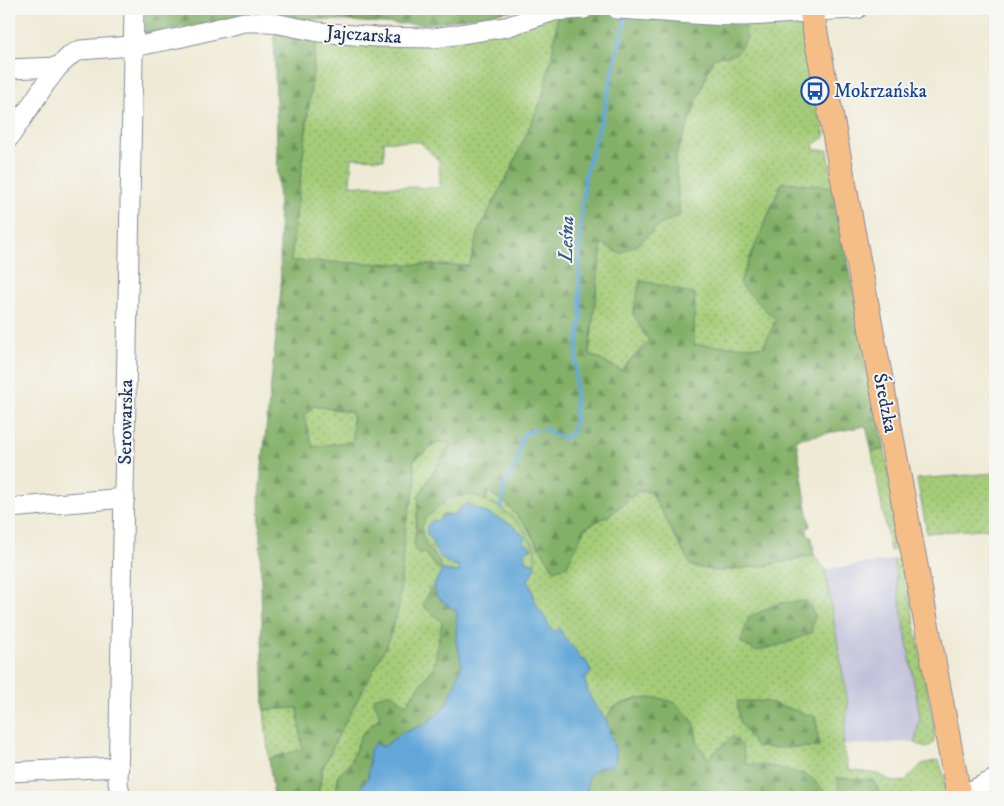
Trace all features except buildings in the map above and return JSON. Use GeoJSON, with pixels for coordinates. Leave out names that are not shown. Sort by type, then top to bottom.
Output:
{"type":"FeatureCollection","features":[{"type":"Feature","properties":{"kind":"main road","name":"Średzka"},"geometry":{"type":"LineString","coordinates":[[811,10],[959,796]]}},
{"type":"Feature","properties":{"kind":"street","name":"Serowarska"},"geometry":{"type":"LineString","coordinates":[[121,797],[118,783],[134,9]]}},
{"type":"Feature","properties":{"kind":"street","name":"Jajczarska"},"geometry":{"type":"LineString","coordinates":[[9,138],[58,67],[72,54],[81,50],[134,46],[178,38],[269,15],[319,32],[376,37],[434,38],[506,27],[554,11],[584,9]]}},
{"type":"Feature","properties":{"kind":"street"},"geometry":{"type":"LineString","coordinates":[[617,9],[742,16],[791,14],[811,10],[857,9]]}},
{"type":"Feature","properties":{"kind":"street"},"geometry":{"type":"LineString","coordinates":[[9,69],[58,67]]}},
{"type":"Feature","properties":{"kind":"street"},"geometry":{"type":"LineString","coordinates":[[9,508],[125,498]]}},
{"type":"Feature","properties":{"kind":"street"},"geometry":{"type":"LineString","coordinates":[[9,772],[119,767]]}},
{"type":"Feature","properties":{"kind":"street"},"geometry":{"type":"LineString","coordinates":[[959,796],[995,779]]}},
{"type":"Feature","properties":{"kind":"shaded area"},"geometry":{"type":"Polygon","coordinates":[[[893,560],[920,717],[915,742],[843,745],[848,704],[825,569],[893,560]]]}},
{"type":"Feature","properties":{"kind":"green space"},"geometry":{"type":"Polygon","coordinates":[[[145,9],[267,9],[250,16],[145,34],[145,9]]]}},
{"type":"Feature","properties":{"kind":"green space"},"geometry":{"type":"Polygon","coordinates":[[[278,9],[522,9],[428,24],[401,24],[292,18],[278,11],[278,9]]]}},
{"type":"Feature","properties":{"kind":"green space"},"geometry":{"type":"Polygon","coordinates":[[[597,11],[743,22],[747,38],[736,54],[713,58],[675,159],[680,215],[659,225],[638,244],[620,254],[602,243],[589,354],[621,370],[649,341],[633,314],[640,280],[695,294],[694,345],[763,347],[776,320],[739,284],[782,182],[834,187],[885,449],[872,452],[866,426],[796,439],[810,526],[807,529],[808,534],[812,537],[814,555],[769,565],[718,571],[691,566],[651,492],[639,491],[611,514],[585,528],[567,566],[554,570],[527,527],[506,503],[488,492],[486,500],[471,495],[428,548],[438,559],[442,570],[437,568],[425,553],[419,554],[414,548],[419,495],[451,444],[441,441],[413,460],[416,482],[405,528],[399,607],[387,645],[322,770],[318,797],[274,797],[269,759],[302,749],[298,708],[264,710],[259,495],[281,289],[274,34],[296,30],[317,36],[291,261],[469,266],[479,230],[511,169],[542,99],[552,55],[557,14],[597,11]],[[314,406],[304,417],[313,447],[353,441],[352,412],[314,406]]]}},
{"type":"Feature","properties":{"kind":"green space"},"geometry":{"type":"Polygon","coordinates":[[[557,14],[552,55],[542,99],[511,169],[479,230],[469,266],[291,261],[317,36],[355,42],[557,14]],[[384,141],[384,159],[352,158],[350,185],[440,188],[439,161],[420,142],[384,141]]]}},
{"type":"Feature","properties":{"kind":"green space"},"geometry":{"type":"Polygon","coordinates":[[[743,22],[797,22],[801,26],[811,76],[807,77],[809,88],[815,87],[825,137],[813,146],[815,150],[828,150],[834,187],[782,182],[739,284],[776,320],[763,347],[693,345],[641,280],[633,314],[649,341],[621,370],[589,354],[602,243],[638,244],[659,225],[680,215],[675,159],[713,58],[743,22]]]}},
{"type":"Feature","properties":{"kind":"green space"},"geometry":{"type":"Polygon","coordinates":[[[314,406],[352,412],[353,441],[313,447],[304,417],[314,406]]]}},
{"type":"Feature","properties":{"kind":"green space"},"geometry":{"type":"Polygon","coordinates":[[[441,441],[451,443],[419,495],[414,548],[425,553],[437,568],[442,570],[429,590],[442,622],[434,667],[405,705],[380,717],[362,734],[350,763],[338,775],[336,797],[318,797],[322,770],[338,736],[405,528],[416,482],[413,460],[441,441]]]}},
{"type":"Feature","properties":{"kind":"green space"},"geometry":{"type":"Polygon","coordinates":[[[885,449],[900,547],[890,551],[872,452],[885,449]]]}},
{"type":"Feature","properties":{"kind":"green space"},"geometry":{"type":"Polygon","coordinates":[[[995,473],[995,528],[927,533],[917,479],[995,473]]]}},
{"type":"Feature","properties":{"kind":"green space"},"geometry":{"type":"Polygon","coordinates":[[[639,491],[651,492],[691,566],[718,571],[769,565],[814,555],[825,569],[848,704],[843,745],[849,770],[879,774],[893,782],[905,781],[922,764],[939,760],[948,797],[881,797],[873,780],[838,778],[841,797],[831,797],[809,776],[775,767],[746,764],[742,745],[733,736],[708,758],[697,742],[695,724],[676,703],[636,699],[613,707],[606,720],[596,708],[588,693],[580,659],[561,635],[560,629],[553,632],[534,600],[528,580],[535,569],[534,547],[525,531],[501,508],[486,500],[488,492],[506,503],[527,527],[537,545],[567,566],[585,528],[611,514],[639,491]]]}},
{"type":"Feature","properties":{"kind":"green space"},"geometry":{"type":"Polygon","coordinates":[[[471,495],[496,506],[517,522],[534,546],[535,563],[525,560],[523,542],[513,525],[480,510],[461,507],[456,515],[442,515],[427,534],[442,558],[449,564],[458,565],[459,572],[442,570],[438,559],[428,548],[423,536],[422,527],[426,518],[449,498],[471,495]]]}},
{"type":"Feature","properties":{"kind":"green space"},"geometry":{"type":"Polygon","coordinates":[[[903,559],[935,732],[933,742],[925,748],[915,742],[920,717],[893,560],[903,559]]]}},
{"type":"Feature","properties":{"kind":"green space"},"geometry":{"type":"Polygon","coordinates":[[[434,585],[437,597],[457,611],[456,641],[462,663],[446,706],[426,724],[400,734],[381,747],[376,744],[370,750],[368,778],[354,797],[336,797],[338,775],[350,763],[362,734],[380,717],[373,698],[391,693],[406,704],[434,667],[442,622],[423,606],[429,590],[434,585]]]}},
{"type":"Feature","properties":{"kind":"green space"},"geometry":{"type":"Polygon","coordinates":[[[808,601],[815,616],[811,633],[787,643],[756,651],[740,642],[749,617],[779,603],[808,601]]]}},
{"type":"Feature","properties":{"kind":"green space"},"geometry":{"type":"Polygon","coordinates":[[[659,698],[676,703],[689,716],[695,724],[697,742],[708,758],[733,736],[742,745],[746,764],[775,767],[809,776],[831,797],[586,797],[588,776],[598,767],[607,767],[611,736],[606,720],[613,707],[636,699],[659,698]]]}},
{"type":"Feature","properties":{"kind":"green space"},"geometry":{"type":"Polygon","coordinates":[[[737,701],[765,701],[816,717],[819,747],[774,748],[756,746],[740,723],[737,701]]]}},
{"type":"Feature","properties":{"kind":"green space"},"geometry":{"type":"Polygon","coordinates":[[[298,708],[302,750],[269,759],[264,710],[298,708]]]}},
{"type":"Feature","properties":{"kind":"green space"},"geometry":{"type":"Polygon","coordinates":[[[837,778],[873,780],[881,797],[841,797],[837,778]]]}},
{"type":"Feature","properties":{"kind":"water"},"geometry":{"type":"Polygon","coordinates":[[[467,504],[513,525],[525,537],[524,542],[531,549],[525,552],[525,560],[535,563],[535,569],[528,580],[534,600],[553,632],[560,629],[580,659],[585,659],[591,671],[588,677],[584,679],[591,699],[606,720],[616,758],[613,765],[598,767],[588,776],[586,797],[354,797],[368,778],[370,750],[375,743],[381,747],[400,734],[426,724],[446,706],[455,685],[462,664],[456,641],[457,611],[437,597],[434,585],[442,570],[459,572],[458,565],[449,564],[442,558],[427,534],[427,526],[433,520],[439,521],[442,515],[456,515],[461,507],[467,504]]]}},
{"type":"Feature","properties":{"kind":"waterway","name":"Leśna"},"geometry":{"type":"LineString","coordinates":[[544,428],[557,436],[567,437],[572,432],[575,423],[576,355],[581,318],[579,272],[581,221],[585,176],[605,106],[625,19]]}},
{"type":"Feature","properties":{"kind":"waterway","name":"Leśna"},"geometry":{"type":"LineString","coordinates":[[501,508],[504,486],[517,463],[521,440],[526,433],[536,430]]}},
{"type":"Feature","properties":{"kind":"place","name":"Mokrzańska"},"geometry":{"type":"Point","coordinates":[815,91]}}]}
